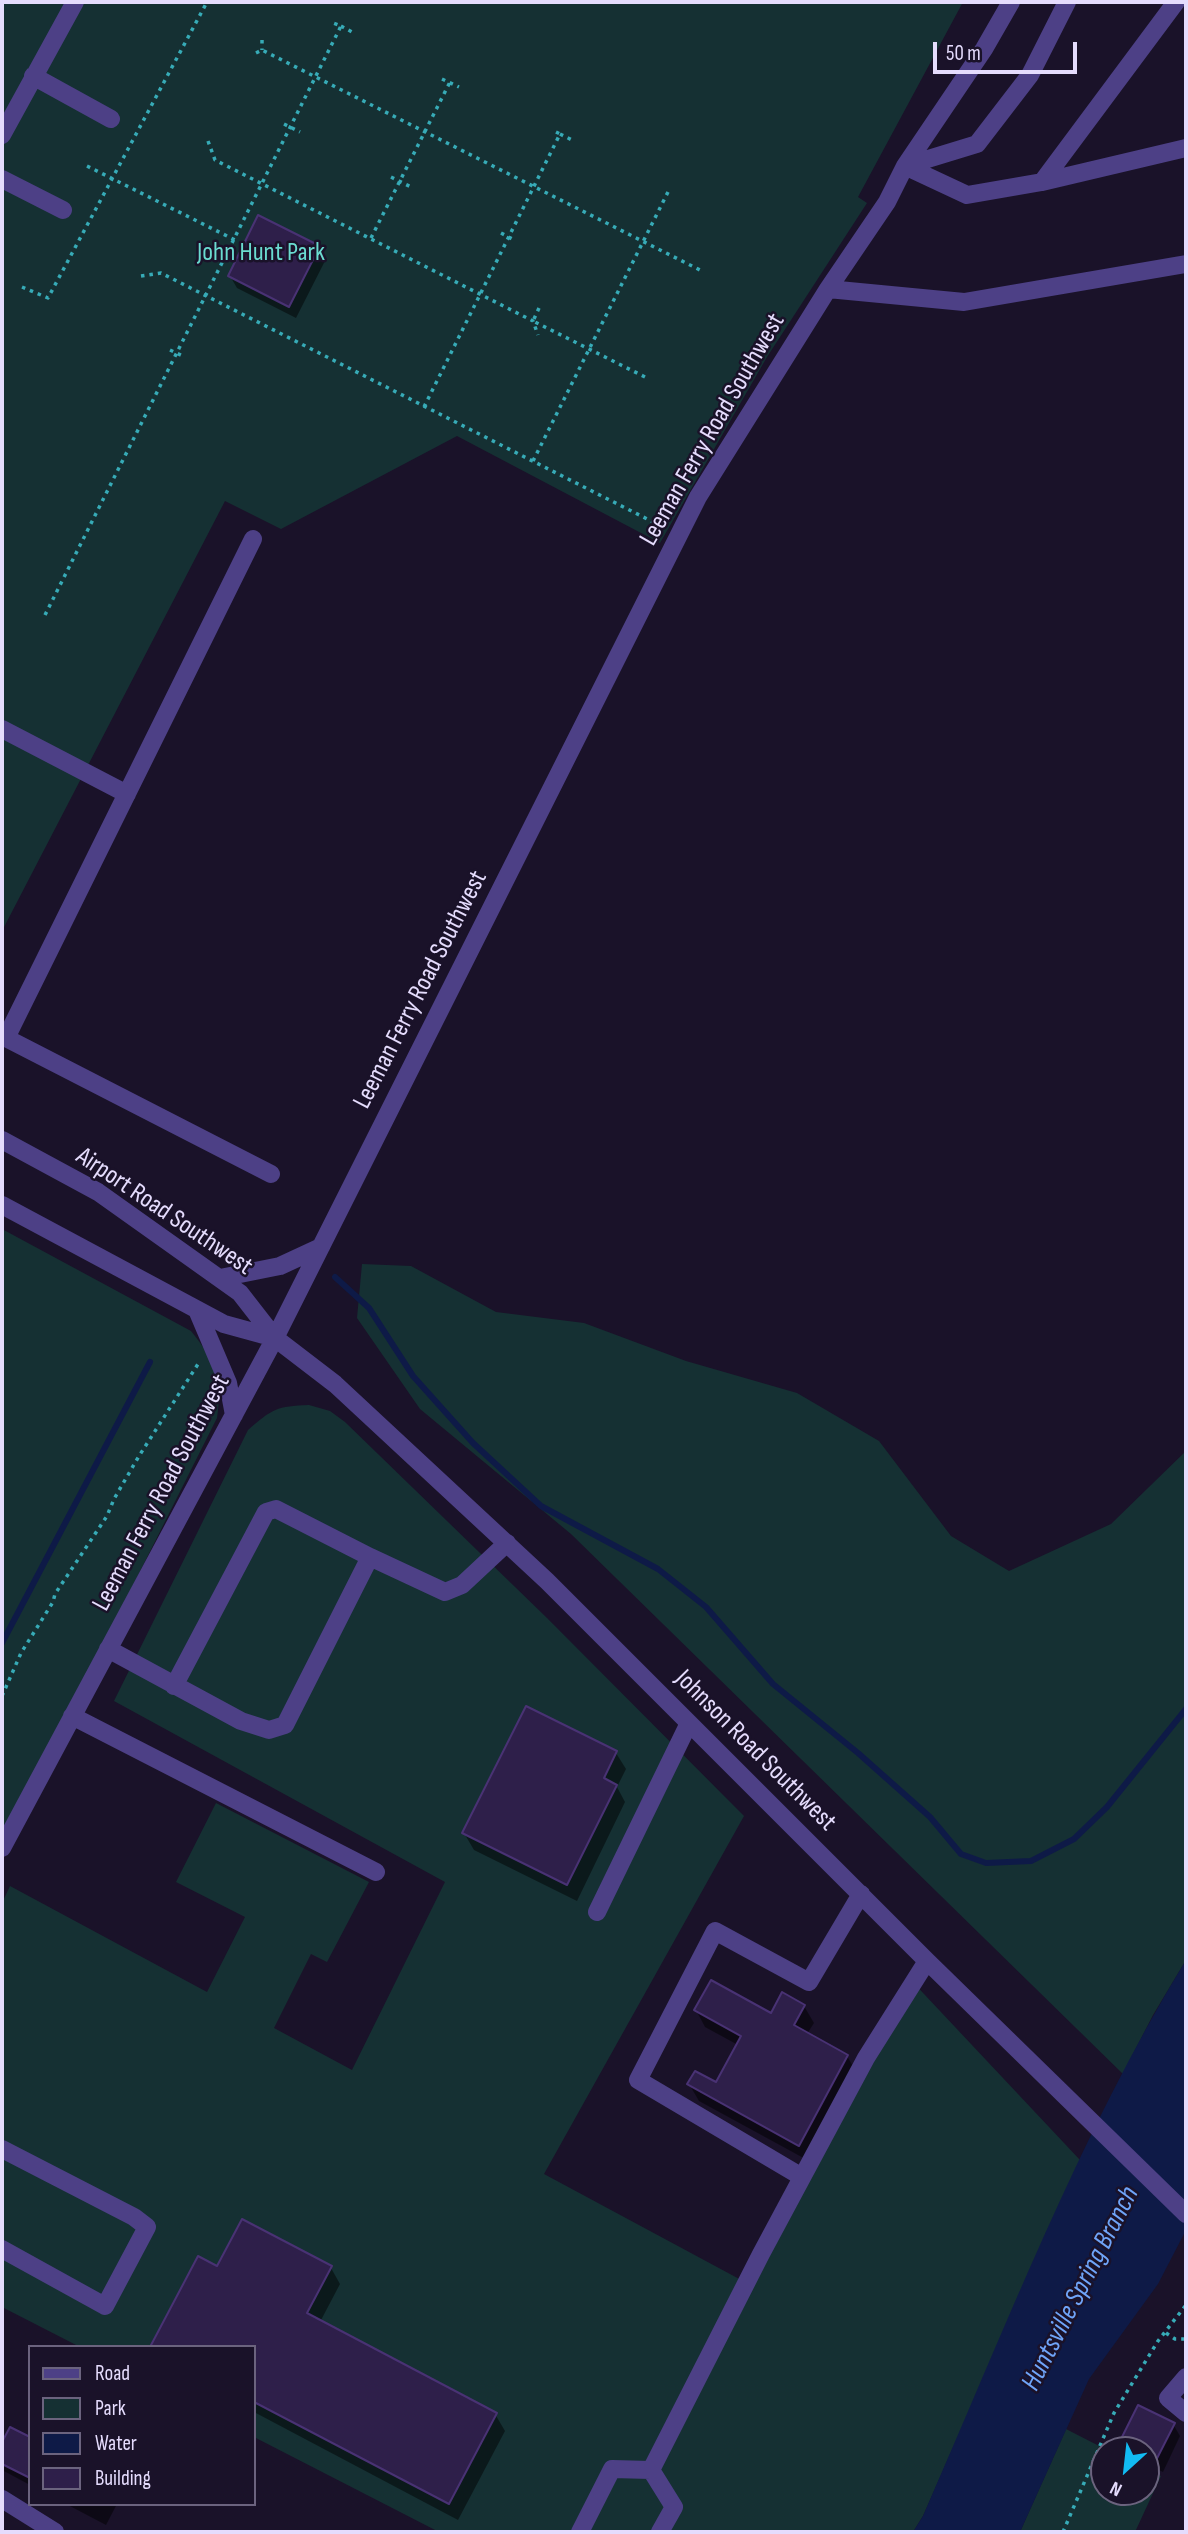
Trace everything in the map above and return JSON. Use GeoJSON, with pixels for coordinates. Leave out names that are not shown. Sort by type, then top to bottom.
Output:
{"type":"FeatureCollection","features":[{"type":"Feature","properties":{"kind":"street"},"geometry":{"type":"LineString","coordinates":[[2,135],[75,2]]}},
{"type":"Feature","properties":{"kind":"street","name":"Leeman Ferry Road Southwest"},"geometry":{"type":"LineString","coordinates":[[2,1848],[275,1338],[698,497],[1011,2]]}},
{"type":"Feature","properties":{"kind":"street"},"geometry":{"type":"LineString","coordinates":[[905,166],[977,144],[1030,75],[1068,2]]}},
{"type":"Feature","properties":{"kind":"street"},"geometry":{"type":"LineString","coordinates":[[1042,182],[1176,2]]}},
{"type":"Feature","properties":{"kind":"street"},"geometry":{"type":"LineString","coordinates":[[33,76],[111,120]]}},
{"type":"Feature","properties":{"kind":"street"},"geometry":{"type":"LineString","coordinates":[[905,166],[967,195],[1042,182],[1186,148]]}},
{"type":"Feature","properties":{"kind":"street"},"geometry":{"type":"LineString","coordinates":[[2,179],[63,211]]}},
{"type":"Feature","properties":{"kind":"street"},"geometry":{"type":"LineString","coordinates":[[828,289],[964,302],[1186,264]]}},
{"type":"Feature","properties":{"kind":"street"},"geometry":{"type":"LineString","coordinates":[[253,539],[6,1038],[271,1174]]}},
{"type":"Feature","properties":{"kind":"street"},"geometry":{"type":"LineString","coordinates":[[2,729],[127,794]]}},
{"type":"Feature","properties":{"kind":"street","name":"Airport Road Southwest"},"geometry":{"type":"LineString","coordinates":[[2,1140],[98,1192],[220,1278],[240,1293],[275,1338]]}},
{"type":"Feature","properties":{"kind":"street"},"geometry":{"type":"LineString","coordinates":[[2,1205],[224,1324],[275,1338]]}},
{"type":"Feature","properties":{"kind":"street"},"geometry":{"type":"LineString","coordinates":[[220,1278],[281,1266],[321,1247]]}},
{"type":"Feature","properties":{"kind":"street"},"geometry":{"type":"LineString","coordinates":[[197,1310],[228,1383],[234,1415]]}},
{"type":"Feature","properties":{"kind":"street","name":"Johnson Road Southwest"},"geometry":{"type":"LineString","coordinates":[[275,1338],[335,1384],[506,1543],[1186,2214]]}},
{"type":"Feature","properties":{"kind":"street"},"geometry":{"type":"LineString","coordinates":[[174,1686],[266,1512],[276,1509],[445,1592],[462,1585],[506,1543]]}},
{"type":"Feature","properties":{"kind":"street"},"geometry":{"type":"LineString","coordinates":[[108,1649],[241,1721],[269,1730],[285,1725],[370,1557]]}},
{"type":"Feature","properties":{"kind":"street"},"geometry":{"type":"LineString","coordinates":[[72,1716],[376,1872]]}},
{"type":"Feature","properties":{"kind":"street"},"geometry":{"type":"LineString","coordinates":[[597,1912],[689,1723]]}},
{"type":"Feature","properties":{"kind":"street"},"geometry":{"type":"LineString","coordinates":[[802,2177],[638,2080],[715,1930],[809,1982],[861,1894]]}},
{"type":"Feature","properties":{"kind":"street"},"geometry":{"type":"LineString","coordinates":[[651,2470],[866,2058],[927,1961]]}},
{"type":"Feature","properties":{"kind":"street"},"geometry":{"type":"LineString","coordinates":[[2,2149],[134,2217],[147,2227],[105,2306],[2,2249]]}},
{"type":"Feature","properties":{"kind":"street"},"geometry":{"type":"LineString","coordinates":[[1186,2377],[1167,2398],[1186,2413]]}},
{"type":"Feature","properties":{"kind":"street"},"geometry":{"type":"LineString","coordinates":[[580,2532],[612,2469],[651,2470]]}},
{"type":"Feature","properties":{"kind":"street"},"geometry":{"type":"LineString","coordinates":[[651,2470],[674,2507],[660,2532]]}},
{"type":"Feature","properties":{"kind":"street"},"geometry":{"type":"LineString","coordinates":[[2,2499],[55,2532]]}},
{"type":"Feature","properties":{"kind":"path"},"geometry":{"type":"LineString","coordinates":[[22,286],[48,298],[206,2]]}},
{"type":"Feature","properties":{"kind":"path"},"geometry":{"type":"LineString","coordinates":[[333,23],[352,32]]}},
{"type":"Feature","properties":{"kind":"path"},"geometry":{"type":"LineString","coordinates":[[45,615],[341,26]]}},
{"type":"Feature","properties":{"kind":"path"},"geometry":{"type":"LineString","coordinates":[[262,40],[262,50]]}},
{"type":"Feature","properties":{"kind":"path"},"geometry":{"type":"LineString","coordinates":[[262,50],[700,270]]}},
{"type":"Feature","properties":{"kind":"path"},"geometry":{"type":"LineString","coordinates":[[256,53],[262,50]]}},
{"type":"Feature","properties":{"kind":"path"},"geometry":{"type":"LineString","coordinates":[[442,79],[459,87]]}},
{"type":"Feature","properties":{"kind":"path"},"geometry":{"type":"LineString","coordinates":[[371,238],[450,82]]}},
{"type":"Feature","properties":{"kind":"path"},"geometry":{"type":"LineString","coordinates":[[284,124],[300,132]]}},
{"type":"Feature","properties":{"kind":"path"},"geometry":{"type":"LineString","coordinates":[[552,130],[572,140]]}},
{"type":"Feature","properties":{"kind":"path"},"geometry":{"type":"LineString","coordinates":[[424,407],[560,134]]}},
{"type":"Feature","properties":{"kind":"path"},"geometry":{"type":"LineString","coordinates":[[208,141],[215,160],[645,377]]}},
{"type":"Feature","properties":{"kind":"path"},"geometry":{"type":"LineString","coordinates":[[87,166],[235,240]]}},
{"type":"Feature","properties":{"kind":"path"},"geometry":{"type":"LineString","coordinates":[[391,177],[411,187]]}},
{"type":"Feature","properties":{"kind":"path"},"geometry":{"type":"LineString","coordinates":[[533,461],[669,190]]}},
{"type":"Feature","properties":{"kind":"path"},"geometry":{"type":"LineString","coordinates":[[501,233],[516,240]]}},
{"type":"Feature","properties":{"kind":"path"},"geometry":{"type":"LineString","coordinates":[[141,276],[160,274],[206,296],[679,536]]}},
{"type":"Feature","properties":{"kind":"path"},"geometry":{"type":"LineString","coordinates":[[538,335],[533,321],[539,308]]}},
{"type":"Feature","properties":{"kind":"path"},"geometry":{"type":"LineString","coordinates":[[170,350],[185,357]]}},
{"type":"Feature","properties":{"kind":"path"},"geometry":{"type":"LineString","coordinates":[[2,1696],[21,1653],[53,1602],[55,1594],[107,1516],[139,1457],[201,1359]]}},
{"type":"Feature","properties":{"kind":"path"},"geometry":{"type":"LineString","coordinates":[[1063,2532],[1114,2413],[1186,2305]]}},
{"type":"Feature","properties":{"kind":"path"},"geometry":{"type":"LineString","coordinates":[[1166,2332],[1175,2339],[1186,2339]]}},
{"type":"Feature","properties":{"kind":"green space","name":"John Hunt Park"},"geometry":{"type":"Polygon","coordinates":[[[2,2],[963,2],[858,197],[867,203],[767,357],[660,543],[457,436],[281,529],[225,501],[2,931],[2,2]]]}},
{"type":"Feature","properties":{"kind":"green space"},"geometry":{"type":"Polygon","coordinates":[[[2,1229],[191,1331],[211,1361],[219,1393],[219,1405],[217,1418],[2,1846],[2,1229]]]}},
{"type":"Feature","properties":{"kind":"green space"},"geometry":{"type":"Polygon","coordinates":[[[362,1264],[411,1266],[496,1312],[584,1323],[686,1361],[797,1393],[879,1441],[951,1536],[1009,1571],[1111,1524],[1186,1451],[1186,1960],[1153,2015],[1123,2074],[571,1534],[420,1409],[357,1318],[362,1264]]]}},
{"type":"Feature","properties":{"kind":"green space"},"geometry":{"type":"Polygon","coordinates":[[[309,1405],[330,1411],[345,1422],[547,1618],[744,1816],[544,2174],[743,2281],[909,1978],[1080,2160],[923,2516],[913,2532],[439,2532],[256,2438],[256,2345],[76,2345],[2,2307],[2,1903],[10,1886],[207,1992],[245,1917],[176,1882],[216,1803],[369,1882],[327,1962],[311,1954],[274,2028],[352,2070],[445,1882],[114,1701],[248,1430],[263,1417],[289,1406],[309,1405]]]}},
{"type":"Feature","properties":{"kind":"green space"},"geometry":{"type":"Polygon","coordinates":[[[1066,2429],[1090,2441],[1090,2506],[1147,2506],[1135,2532],[1020,2532],[1066,2429]]]}},
{"type":"Feature","properties":{"kind":"water","name":"Huntsville Spring Branch"},"geometry":{"type":"Polygon","coordinates":[[[1186,1960],[1186,2230],[1158,2284],[1089,2379],[1020,2532],[913,2532],[923,2516],[1077,2164],[1147,2026],[1186,1960]]]}},
{"type":"Feature","properties":{"kind":"building"},"geometry":{"type":"Polygon","coordinates":[[[258,215],[320,246],[289,307],[228,276],[258,215]]]}},
{"type":"Feature","properties":{"kind":"building"},"geometry":{"type":"Polygon","coordinates":[[[526,1706],[617,1751],[604,1778],[617,1785],[567,1885],[462,1833],[526,1706]]]}},
{"type":"Feature","properties":{"kind":"building"},"geometry":{"type":"Polygon","coordinates":[[[711,1980],[771,2013],[782,1992],[805,2005],[794,2025],[848,2055],[799,2146],[687,2084],[695,2071],[716,2082],[741,2036],[694,2010],[711,1980]]]}},
{"type":"Feature","properties":{"kind":"building"},"geometry":{"type":"Polygon","coordinates":[[[242,2219],[332,2266],[307,2313],[497,2413],[449,2504],[256,2403],[256,2345],[151,2345],[198,2256],[217,2266],[242,2219]]]}},
{"type":"Feature","properties":{"kind":"building"},"geometry":{"type":"Polygon","coordinates":[[[1138,2405],[1175,2423],[1160,2452],[1160,2436],[1122,2436],[1138,2405]]]}},
{"type":"Feature","properties":{"kind":"building"},"geometry":{"type":"Polygon","coordinates":[[[10,2427],[28,2436],[28,2477],[2,2464],[2,2442],[10,2427]]]}},
{"type":"Feature","properties":{"kind":"waterway"},"geometry":{"type":"LineString","coordinates":[[335,1277],[369,1308],[413,1376],[473,1443],[541,1506],[658,1569],[706,1607],[773,1684],[858,1753],[930,1817],[961,1854],[986,1863],[1031,1861],[1074,1839],[1107,1807],[1186,1709]]}},
{"type":"Feature","properties":{"kind":"waterway"},"geometry":{"type":"LineString","coordinates":[[2,1643],[150,1362]]}}]}
